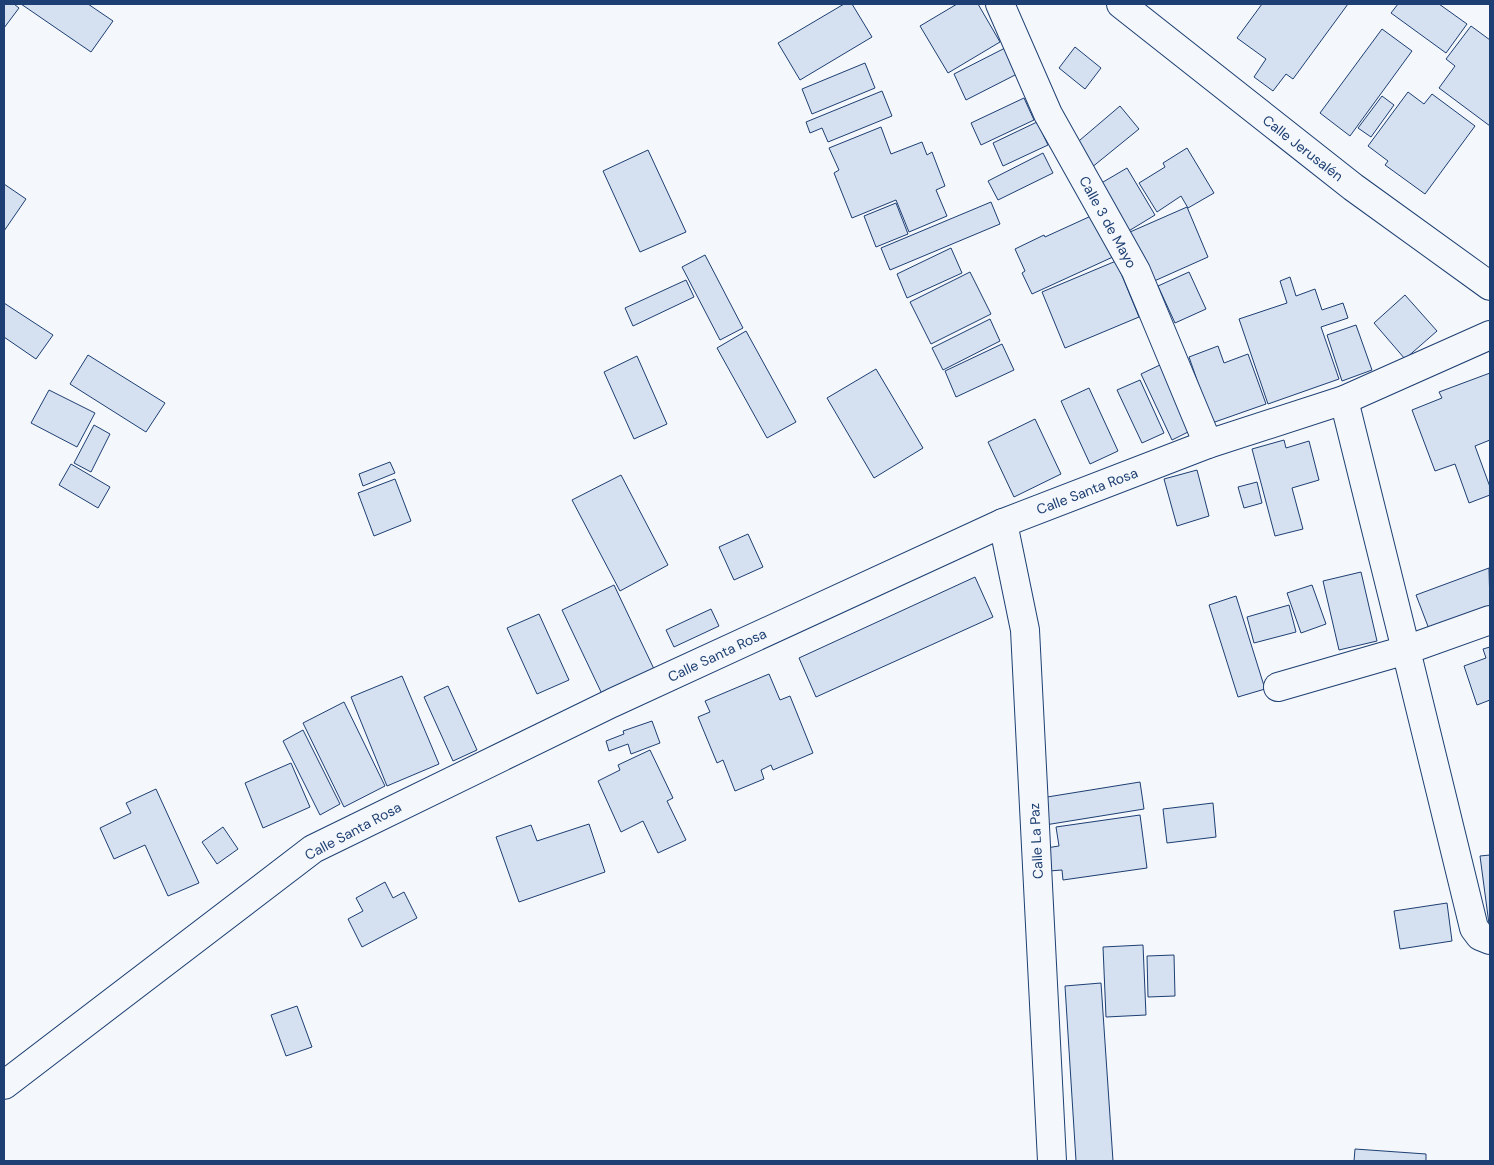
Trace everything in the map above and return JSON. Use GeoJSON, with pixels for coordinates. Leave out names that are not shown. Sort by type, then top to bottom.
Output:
{"type":"FeatureCollection","features":[{"type":"Feature","properties":{"kind":"street","name":"Calle 3 de Mayo"},"geometry":{"type":"LineString","coordinates":[[1000,4],[1048,114],[1136,272],[1208,444]]}},
{"type":"Feature","properties":{"kind":"street","name":"Calle Jerusalén"},"geometry":{"type":"LineString","coordinates":[[1121,4],[1354,187],[1490,286]]}},
{"type":"Feature","properties":{"kind":"street","name":"Calle Santa Rosa"},"geometry":{"type":"LineString","coordinates":[[4,1085],[313,848],[612,703],[1003,523],[1208,444],[1344,400],[1490,335]]}},
{"type":"Feature","properties":{"kind":"street"},"geometry":{"type":"LineString","coordinates":[[1344,400],[1474,928],[1480,936],[1490,940]]}},
{"type":"Feature","properties":{"kind":"street","name":"Calle La Paz"},"geometry":{"type":"LineString","coordinates":[[1003,523],[1025,630],[1052,1161]]}},
{"type":"Feature","properties":{"kind":"street"},"geometry":{"type":"LineString","coordinates":[[1278,687],[1406,650],[1490,620]]}},
{"type":"Feature","properties":{"kind":"building"},"geometry":{"type":"Polygon","coordinates":[[[4,4],[14,4],[19,8],[4,28],[4,4]]]}},
{"type":"Feature","properties":{"kind":"building"},"geometry":{"type":"Polygon","coordinates":[[[21,4],[88,4],[113,21],[91,52],[21,4]]]}},
{"type":"Feature","properties":{"kind":"building"},"geometry":{"type":"Polygon","coordinates":[[[844,4],[852,4],[872,37],[800,80],[778,43],[844,4]]]}},
{"type":"Feature","properties":{"kind":"building"},"geometry":{"type":"Polygon","coordinates":[[[957,4],[978,4],[1000,42],[948,73],[920,26],[957,4]]]}},
{"type":"Feature","properties":{"kind":"building"},"geometry":{"type":"Polygon","coordinates":[[[1262,4],[1348,4],[1293,79],[1286,74],[1273,91],[1254,77],[1266,59],[1237,38],[1262,4]]]}},
{"type":"Feature","properties":{"kind":"building"},"geometry":{"type":"Polygon","coordinates":[[[1398,4],[1439,4],[1467,24],[1446,53],[1391,13],[1398,4]]]}},
{"type":"Feature","properties":{"kind":"building"},"geometry":{"type":"Polygon","coordinates":[[[1471,26],[1490,40],[1490,126],[1439,88],[1455,66],[1446,59],[1471,26]]]}},
{"type":"Feature","properties":{"kind":"building"},"geometry":{"type":"Polygon","coordinates":[[[1382,29],[1412,51],[1350,136],[1320,113],[1382,29]]]}},
{"type":"Feature","properties":{"kind":"building"},"geometry":{"type":"Polygon","coordinates":[[[1075,47],[1101,68],[1085,89],[1059,68],[1075,47]]]}},
{"type":"Feature","properties":{"kind":"building"},"geometry":{"type":"Polygon","coordinates":[[[1005,48],[1017,74],[966,100],[954,74],[1005,48]]]}},
{"type":"Feature","properties":{"kind":"building"},"geometry":{"type":"Polygon","coordinates":[[[865,63],[875,88],[812,114],[802,89],[865,63]]]}},
{"type":"Feature","properties":{"kind":"building"},"geometry":{"type":"Polygon","coordinates":[[[882,91],[892,116],[828,142],[822,128],[810,133],[806,122],[882,91]]]}},
{"type":"Feature","properties":{"kind":"building"},"geometry":{"type":"Polygon","coordinates":[[[1408,92],[1424,104],[1432,94],[1475,126],[1425,194],[1385,165],[1388,161],[1368,146],[1408,92]]]}},
{"type":"Feature","properties":{"kind":"building"},"geometry":{"type":"Polygon","coordinates":[[[1382,96],[1394,105],[1371,137],[1358,128],[1382,96]]]}},
{"type":"Feature","properties":{"kind":"building"},"geometry":{"type":"Polygon","coordinates":[[[1024,98],[1034,120],[981,145],[971,123],[1024,98]]]}},
{"type":"Feature","properties":{"kind":"building"},"geometry":{"type":"Polygon","coordinates":[[[1120,106],[1139,129],[1091,168],[1073,146],[1120,106]]]}},
{"type":"Feature","properties":{"kind":"building"},"geometry":{"type":"Polygon","coordinates":[[[1037,122],[1048,145],[1003,166],[993,143],[1037,122]]]}},
{"type":"Feature","properties":{"kind":"building"},"geometry":{"type":"Polygon","coordinates":[[[881,127],[891,154],[922,142],[927,155],[932,152],[945,186],[936,190],[947,216],[909,232],[896,200],[852,218],[834,173],[839,170],[829,148],[881,127]]]}},
{"type":"Feature","properties":{"kind":"building"},"geometry":{"type":"Polygon","coordinates":[[[1187,148],[1214,193],[1188,208],[1181,196],[1157,212],[1139,183],[1165,167],[1163,163],[1187,148]]]}},
{"type":"Feature","properties":{"kind":"building"},"geometry":{"type":"Polygon","coordinates":[[[648,150],[686,232],[640,252],[603,171],[648,150]]]}},
{"type":"Feature","properties":{"kind":"building"},"geometry":{"type":"Polygon","coordinates":[[[1043,153],[1053,173],[998,200],[988,181],[1043,153]]]}},
{"type":"Feature","properties":{"kind":"building"},"geometry":{"type":"Polygon","coordinates":[[[1127,168],[1155,215],[1127,232],[1098,185],[1127,168]]]}},
{"type":"Feature","properties":{"kind":"building"},"geometry":{"type":"Polygon","coordinates":[[[4,184],[26,199],[4,231],[4,184]]]}},
{"type":"Feature","properties":{"kind":"building"},"geometry":{"type":"Polygon","coordinates":[[[991,202],[1000,224],[890,270],[881,248],[991,202]]]}},
{"type":"Feature","properties":{"kind":"building"},"geometry":{"type":"Polygon","coordinates":[[[896,203],[908,234],[876,247],[864,216],[896,203]]]}},
{"type":"Feature","properties":{"kind":"building"},"geometry":{"type":"Polygon","coordinates":[[[1187,207],[1208,257],[1152,282],[1130,232],[1187,207]]]}},
{"type":"Feature","properties":{"kind":"building"},"geometry":{"type":"Polygon","coordinates":[[[1091,216],[1100,236],[1106,234],[1115,256],[1032,294],[1022,273],[1025,271],[1015,249],[1091,216]]]}},
{"type":"Feature","properties":{"kind":"building"},"geometry":{"type":"Polygon","coordinates":[[[951,248],[962,273],[907,298],[897,274],[951,248]]]}},
{"type":"Feature","properties":{"kind":"building"},"geometry":{"type":"Polygon","coordinates":[[[705,255],[743,328],[720,340],[682,267],[705,255]]]}},
{"type":"Feature","properties":{"kind":"building"},"geometry":{"type":"Polygon","coordinates":[[[1116,261],[1139,317],[1065,348],[1042,292],[1116,261]]]}},
{"type":"Feature","properties":{"kind":"building"},"geometry":{"type":"Polygon","coordinates":[[[970,272],[991,314],[931,344],[910,302],[970,272]]]}},
{"type":"Feature","properties":{"kind":"building"},"geometry":{"type":"Polygon","coordinates":[[[1189,272],[1206,309],[1175,323],[1158,286],[1189,272]]]}},
{"type":"Feature","properties":{"kind":"building"},"geometry":{"type":"Polygon","coordinates":[[[1290,277],[1296,296],[1315,289],[1322,310],[1343,303],[1348,318],[1321,327],[1339,379],[1268,404],[1239,319],[1287,303],[1280,281],[1290,277]]]}},
{"type":"Feature","properties":{"kind":"building"},"geometry":{"type":"Polygon","coordinates":[[[686,280],[694,297],[633,326],[625,308],[686,280]]]}},
{"type":"Feature","properties":{"kind":"building"},"geometry":{"type":"Polygon","coordinates":[[[1405,295],[1437,331],[1405,359],[1374,323],[1405,295]]]}},
{"type":"Feature","properties":{"kind":"building"},"geometry":{"type":"Polygon","coordinates":[[[4,303],[53,335],[36,359],[4,337],[4,303]]]}},
{"type":"Feature","properties":{"kind":"building"},"geometry":{"type":"Polygon","coordinates":[[[990,319],[1000,341],[943,370],[932,348],[990,319]]]}},
{"type":"Feature","properties":{"kind":"building"},"geometry":{"type":"Polygon","coordinates":[[[1356,325],[1372,370],[1342,381],[1327,335],[1356,325]]]}},
{"type":"Feature","properties":{"kind":"building"},"geometry":{"type":"Polygon","coordinates":[[[746,331],[796,422],[767,438],[717,348],[746,331]]]}},
{"type":"Feature","properties":{"kind":"building"},"geometry":{"type":"Polygon","coordinates":[[[1002,344],[1014,370],[956,397],[945,371],[1002,344]]]}},
{"type":"Feature","properties":{"kind":"building"},"geometry":{"type":"Polygon","coordinates":[[[1218,346],[1224,363],[1248,354],[1266,404],[1212,423],[1189,357],[1218,346]]]}},
{"type":"Feature","properties":{"kind":"building"},"geometry":{"type":"Polygon","coordinates":[[[88,355],[165,403],[146,432],[70,384],[88,355]]]}},
{"type":"Feature","properties":{"kind":"building"},"geometry":{"type":"Polygon","coordinates":[[[637,356],[667,424],[634,439],[604,372],[637,356]]]}},
{"type":"Feature","properties":{"kind":"building"},"geometry":{"type":"Polygon","coordinates":[[[1162,364],[1192,430],[1172,440],[1141,374],[1162,364]]]}},
{"type":"Feature","properties":{"kind":"building"},"geometry":{"type":"Polygon","coordinates":[[[876,369],[923,448],[874,478],[827,398],[876,369]]]}},
{"type":"Feature","properties":{"kind":"building"},"geometry":{"type":"Polygon","coordinates":[[[1490,373],[1490,440],[1475,446],[1490,487],[1490,495],[1469,503],[1455,464],[1435,471],[1412,410],[1442,398],[1439,392],[1490,373]]]}},
{"type":"Feature","properties":{"kind":"building"},"geometry":{"type":"Polygon","coordinates":[[[1140,380],[1164,433],[1142,443],[1117,390],[1140,380]]]}},
{"type":"Feature","properties":{"kind":"building"},"geometry":{"type":"Polygon","coordinates":[[[1089,388],[1118,451],[1090,464],[1061,401],[1089,388]]]}},
{"type":"Feature","properties":{"kind":"building"},"geometry":{"type":"Polygon","coordinates":[[[49,390],[95,413],[77,447],[31,423],[49,390]]]}},
{"type":"Feature","properties":{"kind":"building"},"geometry":{"type":"Polygon","coordinates":[[[1035,419],[1061,474],[1014,497],[988,442],[1035,419]]]}},
{"type":"Feature","properties":{"kind":"building"},"geometry":{"type":"Polygon","coordinates":[[[94,425],[110,434],[91,472],[74,463],[94,425]]]}},
{"type":"Feature","properties":{"kind":"building"},"geometry":{"type":"Polygon","coordinates":[[[1284,440],[1286,448],[1309,441],[1319,480],[1292,488],[1303,529],[1275,536],[1252,449],[1284,440]]]}},
{"type":"Feature","properties":{"kind":"building"},"geometry":{"type":"Polygon","coordinates":[[[390,462],[395,473],[363,486],[359,474],[390,462]]]}},
{"type":"Feature","properties":{"kind":"building"},"geometry":{"type":"Polygon","coordinates":[[[71,464],[110,487],[98,508],[59,485],[71,464]]]}},
{"type":"Feature","properties":{"kind":"building"},"geometry":{"type":"Polygon","coordinates":[[[1197,470],[1209,516],[1177,526],[1164,479],[1197,470]]]}},
{"type":"Feature","properties":{"kind":"building"},"geometry":{"type":"Polygon","coordinates":[[[621,475],[668,565],[620,591],[572,500],[621,475]]]}},
{"type":"Feature","properties":{"kind":"building"},"geometry":{"type":"Polygon","coordinates":[[[395,479],[411,521],[374,536],[358,493],[395,479]]]}},
{"type":"Feature","properties":{"kind":"building"},"geometry":{"type":"Polygon","coordinates":[[[1257,482],[1262,503],[1244,508],[1238,487],[1257,482]]]}},
{"type":"Feature","properties":{"kind":"building"},"geometry":{"type":"Polygon","coordinates":[[[748,534],[763,567],[734,580],[719,547],[748,534]]]}},
{"type":"Feature","properties":{"kind":"building"},"geometry":{"type":"Polygon","coordinates":[[[1489,568],[1490,607],[1429,629],[1416,595],[1489,568]]]}},
{"type":"Feature","properties":{"kind":"building"},"geometry":{"type":"Polygon","coordinates":[[[1361,572],[1377,641],[1339,650],[1323,581],[1361,572]]]}},
{"type":"Feature","properties":{"kind":"building"},"geometry":{"type":"Polygon","coordinates":[[[975,577],[993,617],[816,697],[799,658],[975,577]]]}},
{"type":"Feature","properties":{"kind":"building"},"geometry":{"type":"Polygon","coordinates":[[[614,585],[654,669],[602,694],[562,610],[614,585]]]}},
{"type":"Feature","properties":{"kind":"building"},"geometry":{"type":"Polygon","coordinates":[[[1312,585],[1326,624],[1301,633],[1287,593],[1312,585]]]}},
{"type":"Feature","properties":{"kind":"building"},"geometry":{"type":"Polygon","coordinates":[[[1236,596],[1265,689],[1238,697],[1209,605],[1236,596]]]}},
{"type":"Feature","properties":{"kind":"building"},"geometry":{"type":"Polygon","coordinates":[[[1289,605],[1296,632],[1254,643],[1247,617],[1289,605]]]}},
{"type":"Feature","properties":{"kind":"building"},"geometry":{"type":"Polygon","coordinates":[[[711,609],[719,626],[674,647],[666,630],[711,609]]]}},
{"type":"Feature","properties":{"kind":"building"},"geometry":{"type":"Polygon","coordinates":[[[539,614],[569,680],[537,694],[507,628],[539,614]]]}},
{"type":"Feature","properties":{"kind":"building"},"geometry":{"type":"Polygon","coordinates":[[[1490,647],[1490,700],[1477,705],[1464,666],[1486,658],[1483,649],[1490,647]]]}},
{"type":"Feature","properties":{"kind":"building"},"geometry":{"type":"Polygon","coordinates":[[[769,674],[780,700],[790,696],[813,753],[773,770],[771,765],[761,770],[764,779],[735,791],[723,760],[717,763],[698,717],[710,712],[705,701],[769,674]]]}},
{"type":"Feature","properties":{"kind":"building"},"geometry":{"type":"Polygon","coordinates":[[[402,676],[439,764],[387,786],[351,697],[402,676]]]}},
{"type":"Feature","properties":{"kind":"building"},"geometry":{"type":"Polygon","coordinates":[[[448,686],[477,750],[453,761],[424,697],[448,686]]]}},
{"type":"Feature","properties":{"kind":"building"},"geometry":{"type":"Polygon","coordinates":[[[344,702],[385,786],[344,807],[303,723],[344,702]]]}},
{"type":"Feature","properties":{"kind":"building"},"geometry":{"type":"Polygon","coordinates":[[[652,721],[660,743],[631,754],[628,744],[609,751],[606,741],[624,734],[623,731],[652,721]]]}},
{"type":"Feature","properties":{"kind":"building"},"geometry":{"type":"Polygon","coordinates":[[[303,730],[340,804],[320,815],[283,741],[303,730]]]}},
{"type":"Feature","properties":{"kind":"building"},"geometry":{"type":"Polygon","coordinates":[[[650,750],[673,798],[667,801],[686,840],[658,853],[643,821],[621,832],[598,781],[620,770],[618,765],[650,750]]]}},
{"type":"Feature","properties":{"kind":"building"},"geometry":{"type":"Polygon","coordinates":[[[291,763],[310,807],[263,828],[245,783],[291,763]]]}},
{"type":"Feature","properties":{"kind":"building"},"geometry":{"type":"Polygon","coordinates":[[[1140,782],[1144,809],[1045,825],[1041,798],[1140,782]]]}},
{"type":"Feature","properties":{"kind":"building"},"geometry":{"type":"Polygon","coordinates":[[[156,789],[199,883],[168,896],[145,845],[114,859],[100,828],[131,813],[126,803],[156,789]]]}},
{"type":"Feature","properties":{"kind":"building"},"geometry":{"type":"Polygon","coordinates":[[[1213,803],[1216,837],[1167,843],[1163,809],[1213,803]]]}},
{"type":"Feature","properties":{"kind":"building"},"geometry":{"type":"Polygon","coordinates":[[[1140,815],[1147,868],[1063,880],[1062,870],[1049,871],[1046,848],[1059,846],[1056,827],[1140,815]]]}},
{"type":"Feature","properties":{"kind":"building"},"geometry":{"type":"Polygon","coordinates":[[[589,824],[605,872],[519,902],[496,837],[531,825],[537,841],[589,824]]]}},
{"type":"Feature","properties":{"kind":"building"},"geometry":{"type":"Polygon","coordinates":[[[223,827],[238,849],[217,864],[202,842],[223,827]]]}},
{"type":"Feature","properties":{"kind":"building"},"geometry":{"type":"Polygon","coordinates":[[[1490,855],[1490,924],[1489,924],[1480,856],[1490,855]]]}},
{"type":"Feature","properties":{"kind":"building"},"geometry":{"type":"Polygon","coordinates":[[[385,882],[393,898],[404,892],[417,918],[362,947],[348,919],[363,911],[356,898],[385,882]]]}},
{"type":"Feature","properties":{"kind":"building"},"geometry":{"type":"Polygon","coordinates":[[[1447,903],[1452,941],[1400,949],[1394,911],[1447,903]]]}},
{"type":"Feature","properties":{"kind":"building"},"geometry":{"type":"Polygon","coordinates":[[[1143,945],[1146,1015],[1106,1017],[1103,947],[1143,945]]]}},
{"type":"Feature","properties":{"kind":"building"},"geometry":{"type":"Polygon","coordinates":[[[1174,955],[1175,996],[1148,997],[1147,956],[1174,955]]]}},
{"type":"Feature","properties":{"kind":"building"},"geometry":{"type":"Polygon","coordinates":[[[1101,983],[1113,1161],[1076,1161],[1065,986],[1101,983]]]}},
{"type":"Feature","properties":{"kind":"building"},"geometry":{"type":"Polygon","coordinates":[[[297,1006],[312,1047],[286,1056],[271,1015],[297,1006]]]}},
{"type":"Feature","properties":{"kind":"building"},"geometry":{"type":"Polygon","coordinates":[[[1355,1149],[1426,1154],[1426,1161],[1354,1161],[1355,1149]]]}}]}
